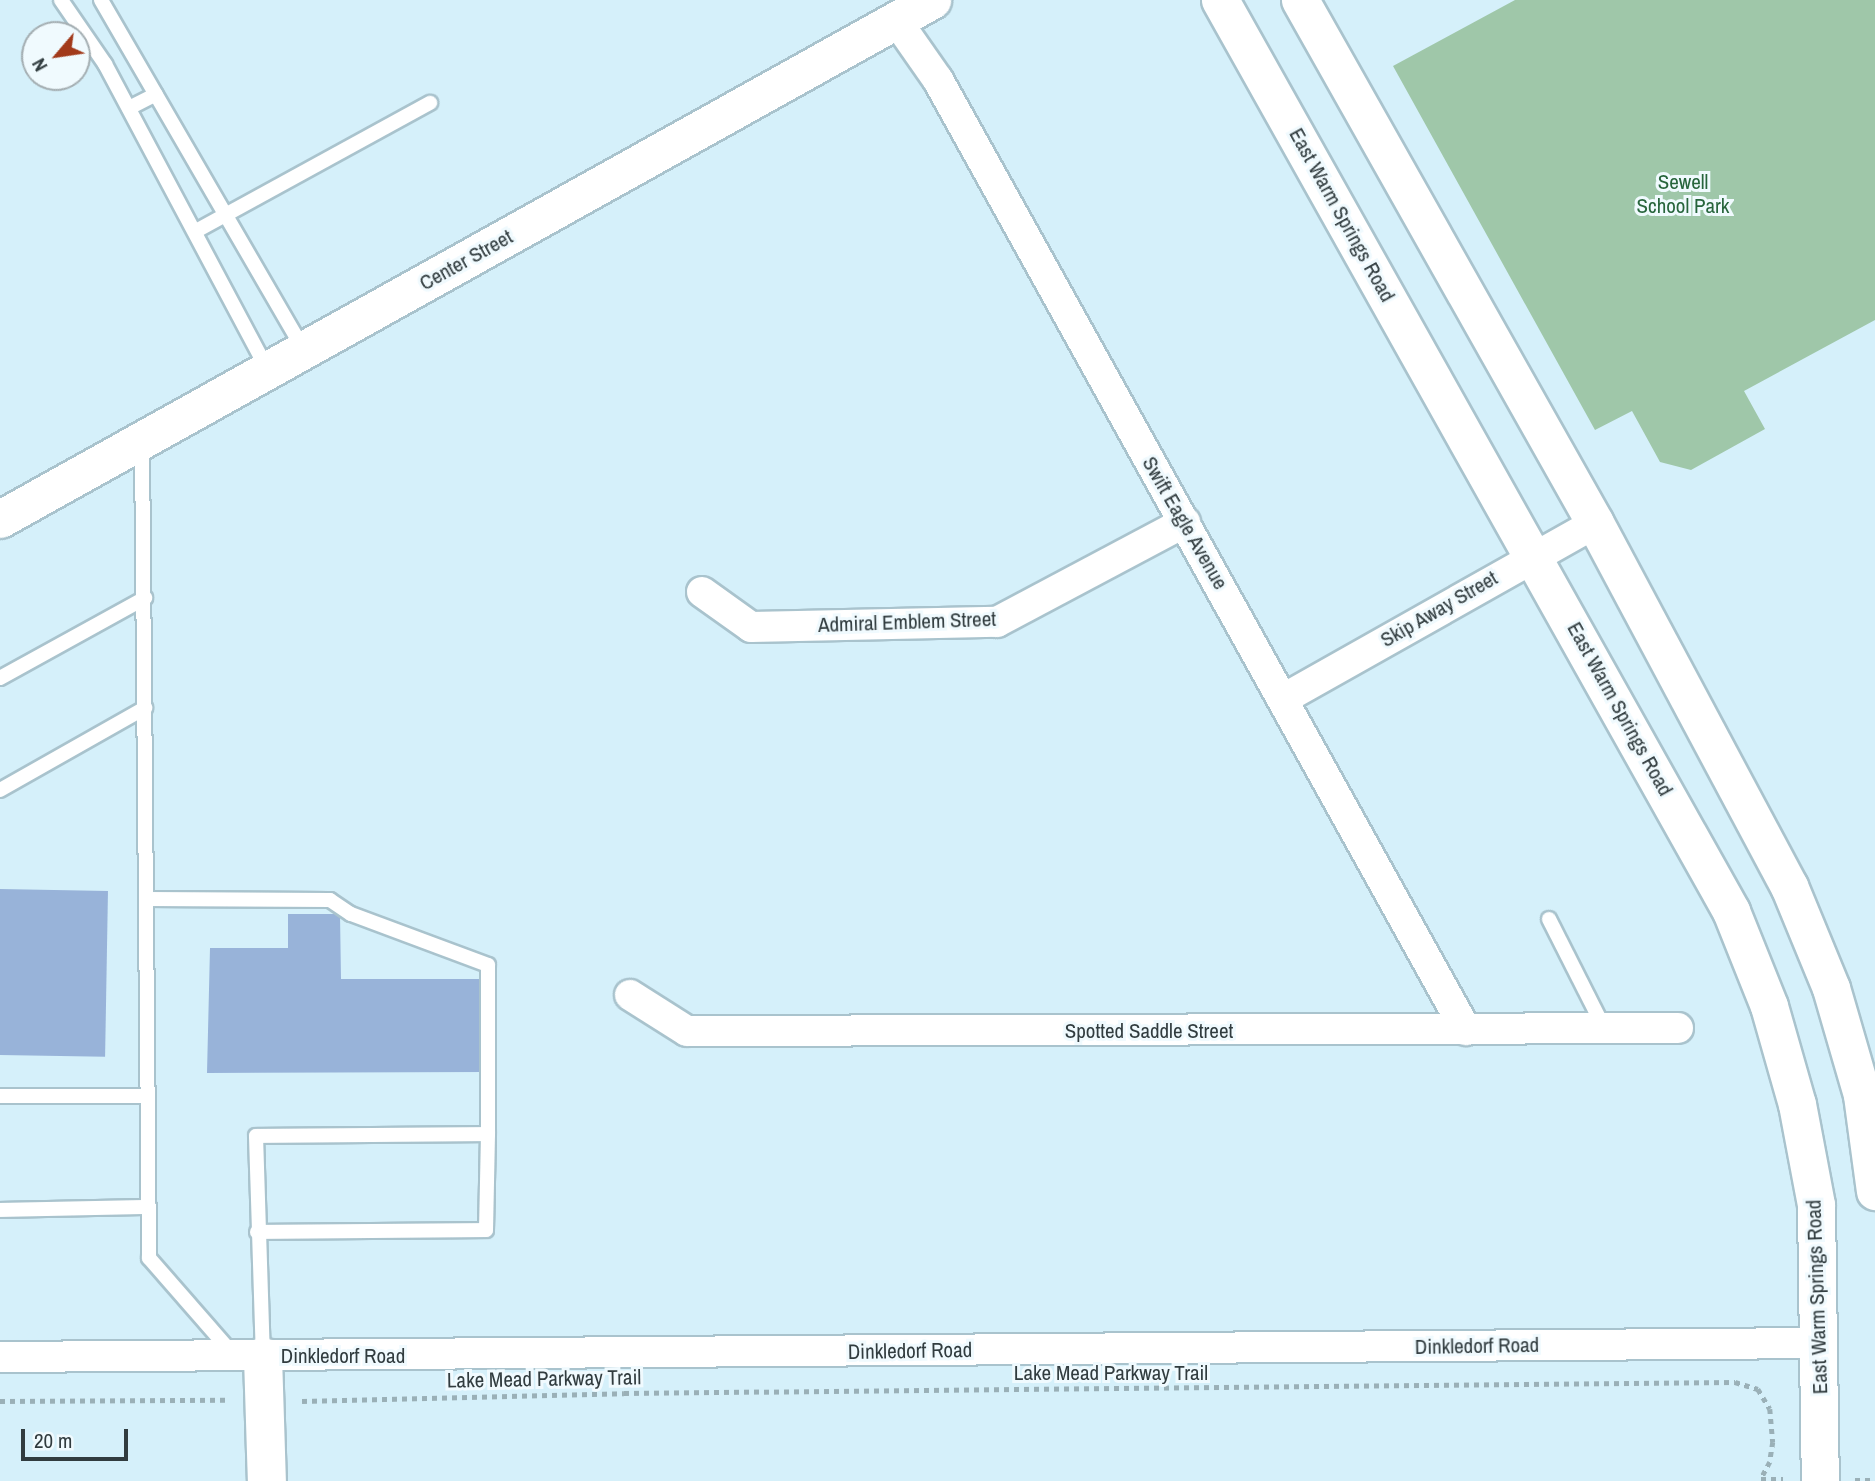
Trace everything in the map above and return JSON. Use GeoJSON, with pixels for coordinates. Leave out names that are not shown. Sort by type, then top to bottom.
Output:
{"type":"FeatureCollection","features":[{"type":"Feature","properties":{"kind":"main road"},"geometry":{"type":"LineString","coordinates":[[249,1357],[264,1401],[267,1481]]}},
{"type":"Feature","properties":{"kind":"street","name":"Center Street"},"geometry":{"type":"LineString","coordinates":[[0,519],[304,350],[892,15],[932,0]]}},
{"type":"Feature","properties":{"kind":"street","name":"East Warm Springs Road"},"geometry":{"type":"LineString","coordinates":[[1220,0],[1731,911],[1769,1006],[1797,1104],[1816,1205],[1820,1480]]}},
{"type":"Feature","properties":{"kind":"street"},"geometry":{"type":"LineString","coordinates":[[1300,0],[1595,523],[1789,886],[1831,988],[1862,1095],[1875,1192]]}},
{"type":"Feature","properties":{"kind":"street","name":"Swift Eagle Avenue"},"geometry":{"type":"LineString","coordinates":[[892,15],[938,80],[1285,698],[1466,1030]]}},
{"type":"Feature","properties":{"kind":"street","name":"Admiral Emblem Street"},"geometry":{"type":"LineString","coordinates":[[702,592],[751,627],[997,622],[1185,522]]}},
{"type":"Feature","properties":{"kind":"street","name":"Skip Away Street"},"geometry":{"type":"LineString","coordinates":[[1285,698],[1595,523]]}},
{"type":"Feature","properties":{"kind":"street","name":"Spotted Saddle Street"},"geometry":{"type":"LineString","coordinates":[[630,995],[687,1031],[1678,1028]]}},
{"type":"Feature","properties":{"kind":"street","name":"Dinkledorf Road"},"geometry":{"type":"LineString","coordinates":[[0,1357],[1819,1343]]}},
{"type":"Feature","properties":{"kind":"lane"},"geometry":{"type":"LineString","coordinates":[[61,0],[81,24],[129,108],[268,370]]}},
{"type":"Feature","properties":{"kind":"lane"},"geometry":{"type":"LineString","coordinates":[[100,0],[304,350]]}},
{"type":"Feature","properties":{"kind":"lane"},"geometry":{"type":"LineString","coordinates":[[129,108],[156,94]]}},
{"type":"Feature","properties":{"kind":"lane"},"geometry":{"type":"LineString","coordinates":[[196,231],[430,103]]}},
{"type":"Feature","properties":{"kind":"lane"},"geometry":{"type":"LineString","coordinates":[[142,441],[149,1258],[249,1357]]}},
{"type":"Feature","properties":{"kind":"lane"},"geometry":{"type":"LineString","coordinates":[[0,678],[145,598]]}},
{"type":"Feature","properties":{"kind":"lane"},"geometry":{"type":"LineString","coordinates":[[0,790],[145,708]]}},
{"type":"Feature","properties":{"kind":"lane"},"geometry":{"type":"LineString","coordinates":[[147,899],[330,900],[351,914],[488,965],[486,1230],[257,1232]]}},
{"type":"Feature","properties":{"kind":"lane"},"geometry":{"type":"LineString","coordinates":[[1549,919],[1604,1028]]}},
{"type":"Feature","properties":{"kind":"lane"},"geometry":{"type":"LineString","coordinates":[[0,1096],[148,1096]]}},
{"type":"Feature","properties":{"kind":"lane"},"geometry":{"type":"LineString","coordinates":[[249,1357],[257,1232],[256,1136],[488,1134]]}},
{"type":"Feature","properties":{"kind":"lane"},"geometry":{"type":"LineString","coordinates":[[0,1210],[149,1207]]}},
{"type":"Feature","properties":{"kind":"path","name":"Lake Mead Parkway Trail"},"geometry":{"type":"LineString","coordinates":[[0,1401],[264,1401],[1735,1382],[1758,1389],[1770,1409],[1773,1442],[1770,1462],[1759,1480]]}},
{"type":"Feature","properties":{"kind":"path","name":"Lake Mead Parkway Trail"},"geometry":{"type":"LineString","coordinates":[[1759,1480],[1875,1480]]}},
{"type":"Feature","properties":{"kind":"green space","name":"Sewell School Park"},"geometry":{"type":"Polygon","coordinates":[[[1515,0],[1875,0],[1875,320],[1744,391],[1765,429],[1691,470],[1660,462],[1632,411],[1595,430],[1393,66],[1515,0]]]}},
{"type":"Feature","properties":{"kind":"building"},"geometry":{"type":"Polygon","coordinates":[[[0,889],[108,891],[105,1057],[0,1055],[0,889]]]}},
{"type":"Feature","properties":{"kind":"building"},"geometry":{"type":"Polygon","coordinates":[[[288,914],[340,914],[341,979],[485,979],[485,1072],[207,1073],[210,948],[288,948],[288,914]]]}}]}
